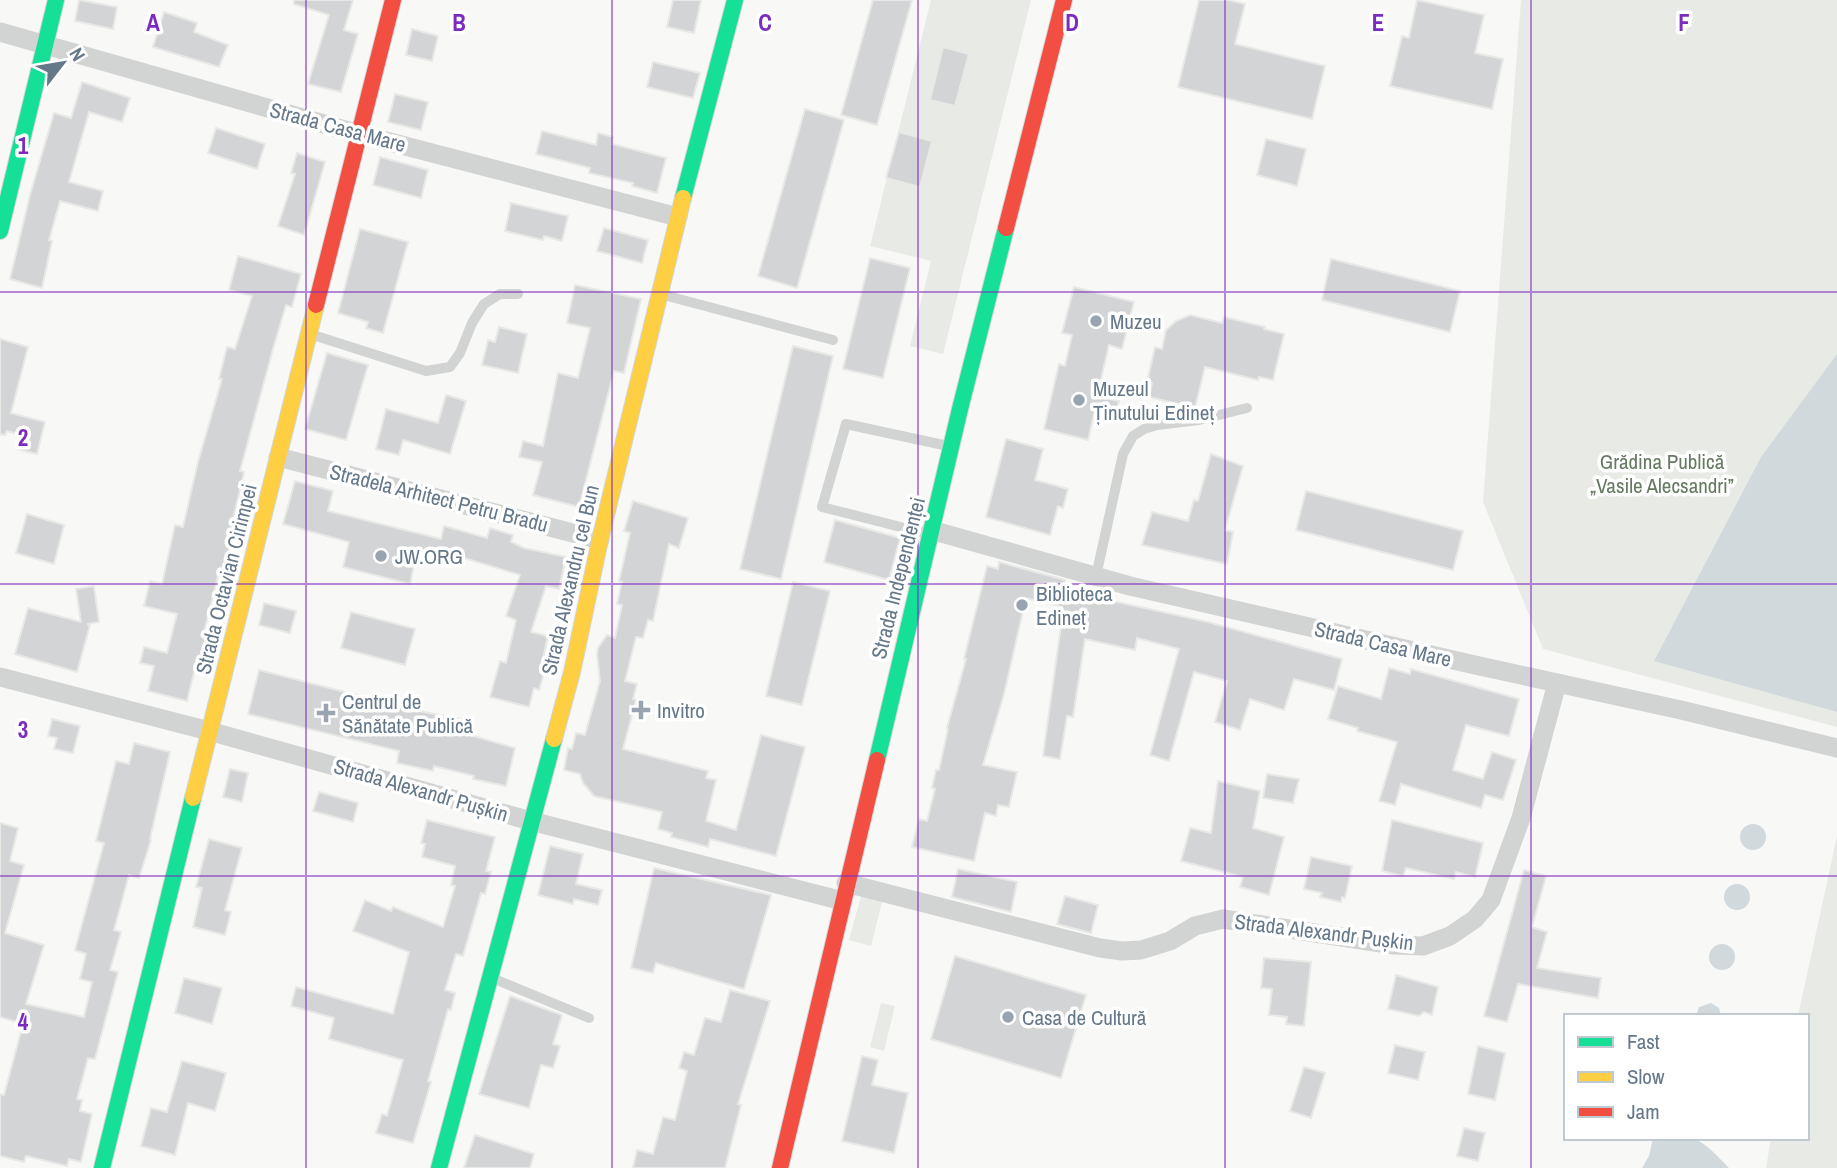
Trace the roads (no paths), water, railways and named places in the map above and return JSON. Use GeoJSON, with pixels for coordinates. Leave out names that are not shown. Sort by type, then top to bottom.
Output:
{"type":"FeatureCollection","features":[{"type":"Feature","properties":{"kind":"street"},"geometry":{"type":"LineString","coordinates":[[0,231],[56,0]]}},
{"type":"Feature","properties":{"kind":"street","name":"Strada Octavian Cirimpei"},"geometry":{"type":"LineString","coordinates":[[102,1168],[393,0]]}},
{"type":"Feature","properties":{"kind":"street","name":"Strada Alexandru cel Bun"},"geometry":{"type":"LineString","coordinates":[[439,1168],[572,671],[659,293],[735,0]]}},
{"type":"Feature","properties":{"kind":"street","name":"Strada Independenței"},"geometry":{"type":"LineString","coordinates":[[780,1168],[952,446],[1064,0]]}},
{"type":"Feature","properties":{"kind":"street","name":"Strada Casa Mare"},"geometry":{"type":"LineString","coordinates":[[0,32],[359,134],[678,216]]}},
{"type":"Feature","properties":{"kind":"street","name":"Stradela Arhitect Petru Bradu"},"geometry":{"type":"LineString","coordinates":[[278,457],[600,540]]}},
{"type":"Feature","properties":{"kind":"street","name":"Strada Casa Mare"},"geometry":{"type":"LineString","coordinates":[[931,533],[1130,586],[1681,710],[1837,748]]}},
{"type":"Feature","properties":{"kind":"street","name":"Strada Alexandr Pușkin"},"geometry":{"type":"LineString","coordinates":[[0,677],[209,731],[531,821],[844,892],[1122,951],[1141,950],[1161,944],[1195,926],[1223,919],[1394,946],[1423,946],[1450,936],[1475,919],[1491,900],[1521,818],[1557,683]]}},
{"type":"Feature","properties":{"kind":"lane"},"geometry":{"type":"LineString","coordinates":[[659,293],[833,340]]}},
{"type":"Feature","properties":{"kind":"lane"},"geometry":{"type":"LineString","coordinates":[[309,333],[426,371],[450,367],[460,354],[472,323],[484,304],[500,294],[518,294]]}},
{"type":"Feature","properties":{"kind":"lane"},"geometry":{"type":"LineString","coordinates":[[1096,576],[1123,454],[1133,436],[1157,425],[1199,420],[1247,408]]}},
{"type":"Feature","properties":{"kind":"lane"},"geometry":{"type":"LineString","coordinates":[[931,533],[822,507],[846,424],[952,446]]}},
{"type":"Feature","properties":{"kind":"lane"},"geometry":{"type":"LineString","coordinates":[[490,977],[589,1018]]}},
{"type":"Feature","properties":{"kind":"place","name":"Muzeu"},"geometry":{"type":"Point","coordinates":[1096,321]}},
{"type":"Feature","properties":{"kind":"place","name":"Muzeul Ținutului Edineț"},"geometry":{"type":"Point","coordinates":[1079,400]}},
{"type":"Feature","properties":{"kind":"place","name":"JW.ORG"},"geometry":{"type":"Point","coordinates":[381,556]}},
{"type":"Feature","properties":{"kind":"place","name":"Biblioteca Edineț"},"geometry":{"type":"Point","coordinates":[1022,605]}},
{"type":"Feature","properties":{"kind":"place","name":"Invitro"},"geometry":{"type":"Point","coordinates":[641,710]}},
{"type":"Feature","properties":{"kind":"place","name":"Centrul de Sănătate Publică"},"geometry":{"type":"Point","coordinates":[326,713]}},
{"type":"Feature","properties":{"kind":"place","name":"Casa de Cultură"},"geometry":{"type":"Point","coordinates":[1008,1017]}},
{"type":"Feature","properties":{"kind":"park label","name":"Grădina Publică „Vasile Alecsandri”"},"geometry":{"type":"Point","coordinates":[1662,473]}}]}
